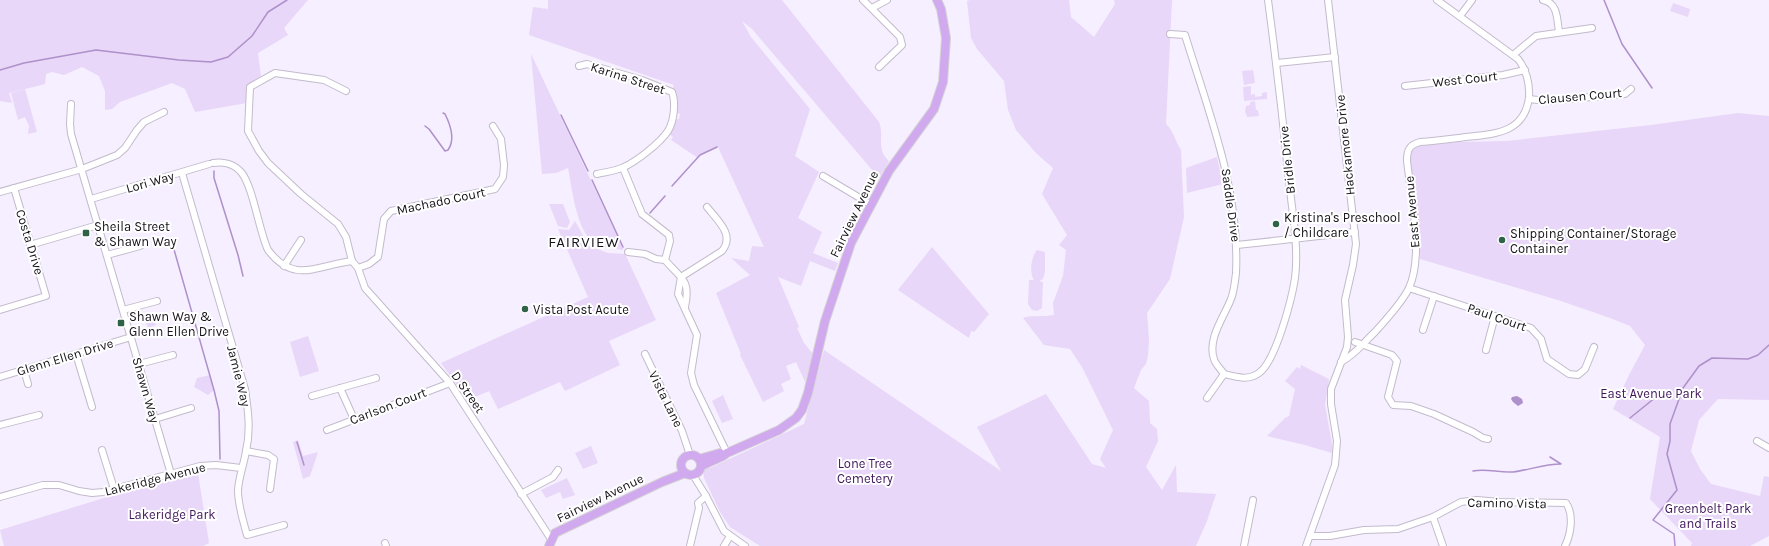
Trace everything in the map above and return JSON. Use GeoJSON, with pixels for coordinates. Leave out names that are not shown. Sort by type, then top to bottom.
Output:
{"type":"FeatureCollection","features":[{"type":"Feature","properties":{"kind":"main road","name":"Fairview Avenue"},"geometry":{"type":"LineString","coordinates":[[550,542],[555,533],[572,524],[662,482],[666,477],[693,469],[779,430],[800,415],[808,393],[825,321],[841,269],[851,243],[870,204],[889,171],[934,109],[943,82],[946,38],[941,9],[937,0]]}},
{"type":"Feature","properties":{"kind":"main road"},"geometry":{"type":"LineString","coordinates":[[688,456],[695,456],[693,469],[682,462],[688,456]]}},
{"type":"Feature","properties":{"kind":"street"},"geometry":{"type":"LineString","coordinates":[[863,0],[900,37],[902,45],[879,67]]}},
{"type":"Feature","properties":{"kind":"street"},"geometry":{"type":"LineString","coordinates":[[872,8],[887,0]]}},
{"type":"Feature","properties":{"kind":"street","name":"Bridle Drive"},"geometry":{"type":"LineString","coordinates":[[1224,374],[1241,379],[1259,373],[1272,355],[1282,331],[1295,277],[1295,238],[1277,64],[1268,0]]}},
{"type":"Feature","properties":{"kind":"street","name":"Hackamore Drive"},"geometry":{"type":"LineString","coordinates":[[1328,0],[1356,244],[1345,300],[1348,337]]}},
{"type":"Feature","properties":{"kind":"street"},"geometry":{"type":"LineString","coordinates":[[1437,0],[1514,55],[1522,63],[1529,84],[1529,99]]}},
{"type":"Feature","properties":{"kind":"street"},"geometry":{"type":"LineString","coordinates":[[1460,16],[1472,0]]}},
{"type":"Feature","properties":{"kind":"street"},"geometry":{"type":"LineString","coordinates":[[1543,0],[1552,4],[1556,9],[1559,32]]}},
{"type":"Feature","properties":{"kind":"street"},"geometry":{"type":"LineString","coordinates":[[1514,55],[1536,36],[1592,28]]}},
{"type":"Feature","properties":{"kind":"street","name":"Saddle Drive"},"geometry":{"type":"LineString","coordinates":[[1170,34],[1185,35],[1225,162],[1234,211],[1237,245],[1236,275],[1231,298],[1212,343],[1214,360],[1224,374]]}},
{"type":"Feature","properties":{"kind":"street"},"geometry":{"type":"LineString","coordinates":[[1277,64],[1335,57]]}},
{"type":"Feature","properties":{"kind":"street","name":"Karina Street"},"geometry":{"type":"LineString","coordinates":[[579,66],[587,64],[642,80],[672,92],[674,99],[673,118],[668,131],[638,160],[624,168],[597,174]]}},
{"type":"Feature","properties":{"kind":"street","name":"West Court"},"geometry":{"type":"LineString","coordinates":[[1405,86],[1503,75],[1525,70]]}},
{"type":"Feature","properties":{"kind":"street"},"geometry":{"type":"LineString","coordinates":[[301,240],[284,266],[298,271],[307,271],[352,261],[346,237],[338,224],[301,194],[268,163],[259,151],[248,131],[250,87],[275,73],[324,80],[346,91]]}},
{"type":"Feature","properties":{"kind":"street","name":"Clausen Court"},"geometry":{"type":"LineString","coordinates":[[1529,99],[1555,100],[1625,94],[1631,90]]}},
{"type":"Feature","properties":{"kind":"street","name":"East Avenue"},"geometry":{"type":"LineString","coordinates":[[1341,362],[1351,357],[1363,346],[1370,336],[1385,322],[1409,288],[1414,269],[1417,246],[1407,161],[1407,151],[1410,146],[1420,142],[1503,132],[1518,122],[1525,112],[1529,99]]}},
{"type":"Feature","properties":{"kind":"street","name":"Shawn Way"},"geometry":{"type":"LineString","coordinates":[[71,104],[71,134],[171,474]]}},
{"type":"Feature","properties":{"kind":"street"},"geometry":{"type":"LineString","coordinates":[[0,192],[82,168],[117,155],[125,148],[144,122],[164,112]]}},
{"type":"Feature","properties":{"kind":"street","name":"Machado Court"},"geometry":{"type":"LineString","coordinates":[[358,268],[369,264],[378,257],[384,219],[391,211],[495,189],[503,177],[504,164],[501,139],[493,126]]}},
{"type":"Feature","properties":{"kind":"street","name":"Lori Way"},"geometry":{"type":"LineString","coordinates":[[91,199],[211,164],[228,164],[234,166],[244,176],[268,250],[275,260],[284,266]]}},
{"type":"Feature","properties":{"kind":"street"},"geometry":{"type":"LineString","coordinates":[[624,168],[642,214],[669,235],[670,241],[665,260]]}},
{"type":"Feature","properties":{"kind":"street","name":"Jamie Way"},"geometry":{"type":"LineString","coordinates":[[182,173],[245,389],[250,422],[238,489],[239,505],[247,536],[284,525]]}},
{"type":"Feature","properties":{"kind":"street"},"geometry":{"type":"LineString","coordinates":[[823,176],[870,204]]}},
{"type":"Feature","properties":{"kind":"street","name":"Costa Drive"},"geometry":{"type":"LineString","coordinates":[[0,310],[46,296],[14,188]]}},
{"type":"Feature","properties":{"kind":"street"},"geometry":{"type":"LineString","coordinates":[[681,276],[722,252],[726,246],[728,239],[726,231],[707,207]]}},
{"type":"Feature","properties":{"kind":"street"},"geometry":{"type":"LineString","coordinates":[[30,245],[98,225]]}},
{"type":"Feature","properties":{"kind":"street"},"geometry":{"type":"LineString","coordinates":[[1237,245],[1355,232]]}},
{"type":"Feature","properties":{"kind":"street"},"geometry":{"type":"LineString","coordinates":[[107,255],[140,246]]}},
{"type":"Feature","properties":{"kind":"street"},"geometry":{"type":"LineString","coordinates":[[628,252],[645,254],[656,259],[665,260],[681,276],[687,287],[688,294],[685,307]]}},
{"type":"Feature","properties":{"kind":"street","name":"D Street"},"geometry":{"type":"LineString","coordinates":[[352,261],[358,268],[365,288],[450,383],[550,542]]}},
{"type":"Feature","properties":{"kind":"street"},"geometry":{"type":"LineString","coordinates":[[681,276],[678,294],[697,335],[691,373],[694,385],[727,453]]}},
{"type":"Feature","properties":{"kind":"street"},"geometry":{"type":"LineString","coordinates":[[679,288],[687,287]]}},
{"type":"Feature","properties":{"kind":"street","name":"Paul Court"},"geometry":{"type":"LineString","coordinates":[[1409,288],[1531,328],[1541,339],[1547,358],[1557,367],[1569,374],[1578,375],[1585,369],[1594,347]]}},
{"type":"Feature","properties":{"kind":"street"},"geometry":{"type":"LineString","coordinates":[[1423,330],[1434,296]]}},
{"type":"Feature","properties":{"kind":"street"},"geometry":{"type":"LineString","coordinates":[[123,310],[157,301]]}},
{"type":"Feature","properties":{"kind":"street"},"geometry":{"type":"LineString","coordinates":[[1486,350],[1495,316]]}},
{"type":"Feature","properties":{"kind":"street","name":"East Avenue"},"geometry":{"type":"LineString","coordinates":[[1355,342],[1370,336]]}},
{"type":"Feature","properties":{"kind":"street"},"geometry":{"type":"LineString","coordinates":[[1306,546],[1335,464],[1337,441],[1331,397],[1333,380],[1347,347],[1348,337],[1363,346],[1392,355],[1397,361],[1388,397],[1392,405],[1411,406],[1434,414],[1488,439]]}},
{"type":"Feature","properties":{"kind":"street","name":"Glenn Ellen Drive"},"geometry":{"type":"LineString","coordinates":[[0,377],[131,338]]}},
{"type":"Feature","properties":{"kind":"street"},"geometry":{"type":"LineString","coordinates":[[76,354],[92,407]]}},
{"type":"Feature","properties":{"kind":"street","name":"Vista Lane"},"geometry":{"type":"LineString","coordinates":[[645,354],[682,431],[688,456]]}},
{"type":"Feature","properties":{"kind":"street"},"geometry":{"type":"LineString","coordinates":[[139,364],[173,355]]}},
{"type":"Feature","properties":{"kind":"street"},"geometry":{"type":"LineString","coordinates":[[24,370],[28,384]]}},
{"type":"Feature","properties":{"kind":"street"},"geometry":{"type":"LineString","coordinates":[[1207,398],[1224,374]]}},
{"type":"Feature","properties":{"kind":"street"},"geometry":{"type":"LineString","coordinates":[[312,396],[376,378]]}},
{"type":"Feature","properties":{"kind":"street","name":"Carlson Court"},"geometry":{"type":"LineString","coordinates":[[327,430],[450,383]]}},
{"type":"Feature","properties":{"kind":"street"},"geometry":{"type":"LineString","coordinates":[[340,388],[354,419]]}},
{"type":"Feature","properties":{"kind":"street"},"geometry":{"type":"LineString","coordinates":[[155,419],[191,408]]}},
{"type":"Feature","properties":{"kind":"street"},"geometry":{"type":"LineString","coordinates":[[0,425],[39,415]]}},
{"type":"Feature","properties":{"kind":"street"},"geometry":{"type":"LineString","coordinates":[[1757,441],[1769,448]]}},
{"type":"Feature","properties":{"kind":"street"},"geometry":{"type":"LineString","coordinates":[[102,450],[114,489]]}},
{"type":"Feature","properties":{"kind":"street"},"geometry":{"type":"LineString","coordinates":[[246,451],[268,455],[274,459],[270,490]]}},
{"type":"Feature","properties":{"kind":"street","name":"Lakeridge Avenue"},"geometry":{"type":"LineString","coordinates":[[0,498],[43,485],[59,485],[92,494],[200,466],[216,465],[241,468]]}},
{"type":"Feature","properties":{"kind":"street"},"geometry":{"type":"LineString","coordinates":[[693,469],[698,485],[701,487],[724,531],[745,546]]}},
{"type":"Feature","properties":{"kind":"street"},"geometry":{"type":"LineString","coordinates":[[521,494],[552,477],[558,470]]}},
{"type":"Feature","properties":{"kind":"street"},"geometry":{"type":"LineString","coordinates":[[690,546],[699,508],[698,503],[706,496]]}},
{"type":"Feature","properties":{"kind":"street"},"geometry":{"type":"LineString","coordinates":[[1244,546],[1253,500]]}},
{"type":"Feature","properties":{"kind":"street","name":"Camino Vista"},"geometry":{"type":"LineString","coordinates":[[1310,536],[1330,536],[1364,530],[1398,529],[1433,517],[1461,502],[1477,500],[1500,502],[1566,503],[1571,509],[1571,520],[1565,546]]}},
{"type":"Feature","properties":{"kind":"street"},"geometry":{"type":"LineString","coordinates":[[1433,517],[1443,546]]}},
{"type":"Feature","properties":{"kind":"street"},"geometry":{"type":"LineString","coordinates":[[724,546],[730,536]]}},
{"type":"Feature","properties":{"kind":"green space"},"geometry":{"type":"Polygon","coordinates":[[[0,0],[308,0],[284,28],[288,35],[258,53],[261,77],[248,85],[247,103],[195,112],[185,89],[172,83],[120,102],[112,109],[105,110],[105,91],[99,76],[82,67],[64,75],[52,72],[46,74],[45,84],[9,93],[12,103],[0,101],[0,0]]]}},
{"type":"Feature","properties":{"kind":"green space"},"geometry":{"type":"Polygon","coordinates":[[[548,0],[782,0],[879,122],[881,128],[882,152],[889,161],[879,178],[752,29],[742,21],[751,37],[810,109],[795,156],[819,172],[798,218],[822,232],[813,253],[838,263],[835,271],[810,261],[801,286],[778,277],[799,327],[797,328],[804,343],[813,354],[805,382],[796,362],[786,366],[791,379],[781,384],[784,391],[763,402],[740,355],[741,354],[716,293],[750,275],[731,258],[749,261],[752,246],[764,247],[718,147],[700,155],[698,158],[671,140],[673,137],[669,134],[676,119],[679,119],[680,114],[677,113],[677,97],[673,87],[674,85],[529,35],[533,7],[548,9],[548,0]]]}},
{"type":"Feature","properties":{"kind":"green space","name":"Lone Tree Cemetery"},"geometry":{"type":"Polygon","coordinates":[[[1069,0],[1071,17],[1094,37],[1115,4],[1114,0],[1172,0],[1166,124],[1171,130],[1181,150],[1184,217],[1170,279],[1147,313],[1149,340],[1148,355],[1146,364],[1141,370],[1134,388],[1149,401],[1150,423],[1157,429],[1158,441],[1146,467],[1162,490],[1176,465],[1177,492],[1216,494],[1207,521],[1196,546],[760,546],[730,527],[720,512],[704,478],[704,468],[710,468],[804,424],[824,350],[1001,471],[977,427],[1046,394],[1092,464],[1106,468],[1100,459],[1113,430],[1082,367],[1070,349],[1044,345],[1023,318],[1054,315],[1053,303],[1063,276],[1066,250],[1059,245],[1067,235],[1042,194],[1053,168],[1036,153],[1016,130],[1008,110],[1004,81],[977,49],[971,38],[967,1],[1069,0]]]}},
{"type":"Feature","properties":{"kind":"green space"},"geometry":{"type":"Polygon","coordinates":[[[1673,3],[1690,9],[1688,17],[1670,11],[1673,3]]]}},
{"type":"Feature","properties":{"kind":"green space"},"geometry":{"type":"Polygon","coordinates":[[[531,54],[623,250],[600,246],[588,236],[579,219],[573,197],[568,168],[556,173],[542,174],[531,54]]]}},
{"type":"Feature","properties":{"kind":"green space"},"geometry":{"type":"Polygon","coordinates":[[[1253,70],[1255,83],[1244,85],[1242,71],[1253,70]]]}},
{"type":"Feature","properties":{"kind":"green space"},"geometry":{"type":"Polygon","coordinates":[[[1251,86],[1251,95],[1255,94],[1255,97],[1262,96],[1262,93],[1267,92],[1267,99],[1244,101],[1243,87],[1251,86]]]}},
{"type":"Feature","properties":{"kind":"green space"},"geometry":{"type":"Polygon","coordinates":[[[25,89],[37,132],[28,134],[29,126],[25,117],[18,120],[11,93],[25,89]]]}},
{"type":"Feature","properties":{"kind":"green space"},"geometry":{"type":"Polygon","coordinates":[[[1255,101],[1256,110],[1258,110],[1259,116],[1247,117],[1245,111],[1246,106],[1250,105],[1250,102],[1255,101]]]}},
{"type":"Feature","properties":{"kind":"green space","name":"East Avenue Park"},"geometry":{"type":"Polygon","coordinates":[[[1738,113],[1769,116],[1769,400],[1718,399],[1699,420],[1691,451],[1700,469],[1711,484],[1760,496],[1764,476],[1769,477],[1769,536],[1750,546],[1691,546],[1692,543],[1650,499],[1660,437],[1613,409],[1645,345],[1630,326],[1610,318],[1561,301],[1420,259],[1410,156],[1414,148],[1419,146],[1458,142],[1507,141],[1651,125],[1738,113]]]}},
{"type":"Feature","properties":{"kind":"green space"},"geometry":{"type":"Polygon","coordinates":[[[1217,157],[1223,184],[1187,193],[1186,168],[1217,157]]]}},
{"type":"Feature","properties":{"kind":"green space"},"geometry":{"type":"Polygon","coordinates":[[[549,204],[563,204],[570,222],[567,228],[558,226],[549,204]]]}},
{"type":"Feature","properties":{"kind":"green space"},"geometry":{"type":"Polygon","coordinates":[[[575,221],[589,246],[608,253],[625,254],[656,320],[609,341],[620,365],[565,391],[560,382],[498,409],[489,391],[468,400],[441,363],[588,297],[558,229],[569,230],[575,221]]]}},
{"type":"Feature","properties":{"kind":"green space"},"geometry":{"type":"Polygon","coordinates":[[[932,247],[989,314],[974,332],[971,331],[969,338],[898,290],[932,247]]]}},
{"type":"Feature","properties":{"kind":"green space"},"geometry":{"type":"Polygon","coordinates":[[[1037,250],[1045,252],[1045,272],[1043,279],[1039,281],[1043,282],[1042,308],[1037,311],[1032,310],[1028,304],[1029,280],[1034,280],[1032,277],[1031,265],[1037,250]]]}},
{"type":"Feature","properties":{"kind":"green space"},"geometry":{"type":"Polygon","coordinates":[[[152,314],[156,325],[148,328],[144,317],[152,314]]]}},
{"type":"Feature","properties":{"kind":"green space"},"geometry":{"type":"Polygon","coordinates":[[[308,336],[319,371],[300,377],[290,342],[308,336]]]}},
{"type":"Feature","properties":{"kind":"green space"},"geometry":{"type":"Polygon","coordinates":[[[1301,365],[1329,379],[1325,405],[1332,444],[1332,453],[1267,436],[1285,418],[1289,416],[1295,389],[1285,381],[1297,367],[1300,369],[1301,365]]]}},
{"type":"Feature","properties":{"kind":"green space"},"geometry":{"type":"Polygon","coordinates":[[[210,375],[214,390],[208,395],[194,387],[197,378],[210,375]]]}},
{"type":"Feature","properties":{"kind":"green space"},"geometry":{"type":"Polygon","coordinates":[[[723,395],[733,419],[722,423],[712,401],[723,395]]]}},
{"type":"Feature","properties":{"kind":"green space"},"geometry":{"type":"Polygon","coordinates":[[[298,440],[303,456],[318,452],[310,476],[303,479],[293,442],[298,440]]]}},
{"type":"Feature","properties":{"kind":"green space"},"geometry":{"type":"Polygon","coordinates":[[[591,446],[598,463],[583,469],[575,453],[591,446]]]}},
{"type":"Feature","properties":{"kind":"green space","name":"Lakeridge Park"},"geometry":{"type":"Polygon","coordinates":[[[198,473],[209,543],[203,546],[4,546],[0,530],[146,485],[163,483],[198,473]]]}},
{"type":"Feature","properties":{"kind":"green space"},"geometry":{"type":"Polygon","coordinates":[[[567,478],[575,495],[563,499],[560,492],[546,498],[541,490],[567,478]]]}},
{"type":"Feature","properties":{"kind":"shaded area"},"geometry":{"type":"Polygon","coordinates":[[[1517,396],[1522,399],[1523,403],[1518,406],[1511,399],[1512,397],[1517,396]]]}},
{"type":"Feature","properties":{"kind":"waterway"},"geometry":{"type":"LineString","coordinates":[[0,70],[24,63],[96,50],[179,60],[211,62],[228,57],[252,36],[268,12],[287,0]]}},
{"type":"Feature","properties":{"kind":"waterway"},"geometry":{"type":"LineString","coordinates":[[1604,0],[1622,44],[1652,88]]}},
{"type":"Feature","properties":{"kind":"waterway"},"geometry":{"type":"LineString","coordinates":[[425,126],[429,129],[445,151],[448,150],[452,141],[452,136],[447,118],[443,113]]}},
{"type":"Feature","properties":{"kind":"waterway"},"geometry":{"type":"LineString","coordinates":[[561,115],[588,171]]}},
{"type":"Feature","properties":{"kind":"waterway"},"geometry":{"type":"LineString","coordinates":[[672,186],[700,155],[717,147]]}},
{"type":"Feature","properties":{"kind":"waterway"},"geometry":{"type":"LineString","coordinates":[[214,171],[214,178],[243,276]]}},
{"type":"Feature","properties":{"kind":"waterway"},"geometry":{"type":"LineString","coordinates":[[592,180],[623,247]]}},
{"type":"Feature","properties":{"kind":"waterway"},"geometry":{"type":"LineString","coordinates":[[650,213],[665,196]]}},
{"type":"Feature","properties":{"kind":"waterway"},"geometry":{"type":"LineString","coordinates":[[171,239],[219,411],[220,459]]}},
{"type":"Feature","properties":{"kind":"waterway"},"geometry":{"type":"LineString","coordinates":[[1675,546],[1674,534],[1653,520],[1677,490],[1667,454],[1670,441],[1670,424],[1683,388],[1699,366],[1712,358],[1748,359],[1758,355],[1769,345]]}},
{"type":"Feature","properties":{"kind":"waterway"},"geometry":{"type":"LineString","coordinates":[[1630,418],[1656,397]]}},
{"type":"Feature","properties":{"kind":"waterway"},"geometry":{"type":"LineString","coordinates":[[297,442],[304,465]]}},
{"type":"Feature","properties":{"kind":"waterway"},"geometry":{"type":"LineString","coordinates":[[1473,471],[1483,470],[1513,472],[1561,464],[1550,457]]}},
{"type":"Feature","properties":{"kind":"place","name":"Kristina's Preschool / Childcare"},"geometry":{"type":"Point","coordinates":[1276,224]}},
{"type":"Feature","properties":{"kind":"place","name":"Sheila Street & Shawn Way"},"geometry":{"type":"Point","coordinates":[86,233]}},
{"type":"Feature","properties":{"kind":"place","name":"Shipping Container/Storage Container"},"geometry":{"type":"Point","coordinates":[1502,240]}},
{"type":"Feature","properties":{"kind":"place","name":"Vista Post Acute"},"geometry":{"type":"Point","coordinates":[525,309]}},
{"type":"Feature","properties":{"kind":"place","name":"Shawn Way & Glenn Ellen Drive"},"geometry":{"type":"Point","coordinates":[121,323]}},
{"type":"Feature","properties":{"kind":"district","name":"FAIRVIEW"},"geometry":{"type":"Point","coordinates":[584,242]}},
{"type":"Feature","properties":{"kind":"park label","name":"Greenbelt Park and Trails"},"geometry":{"type":"Point","coordinates":[1708,516]}}]}
